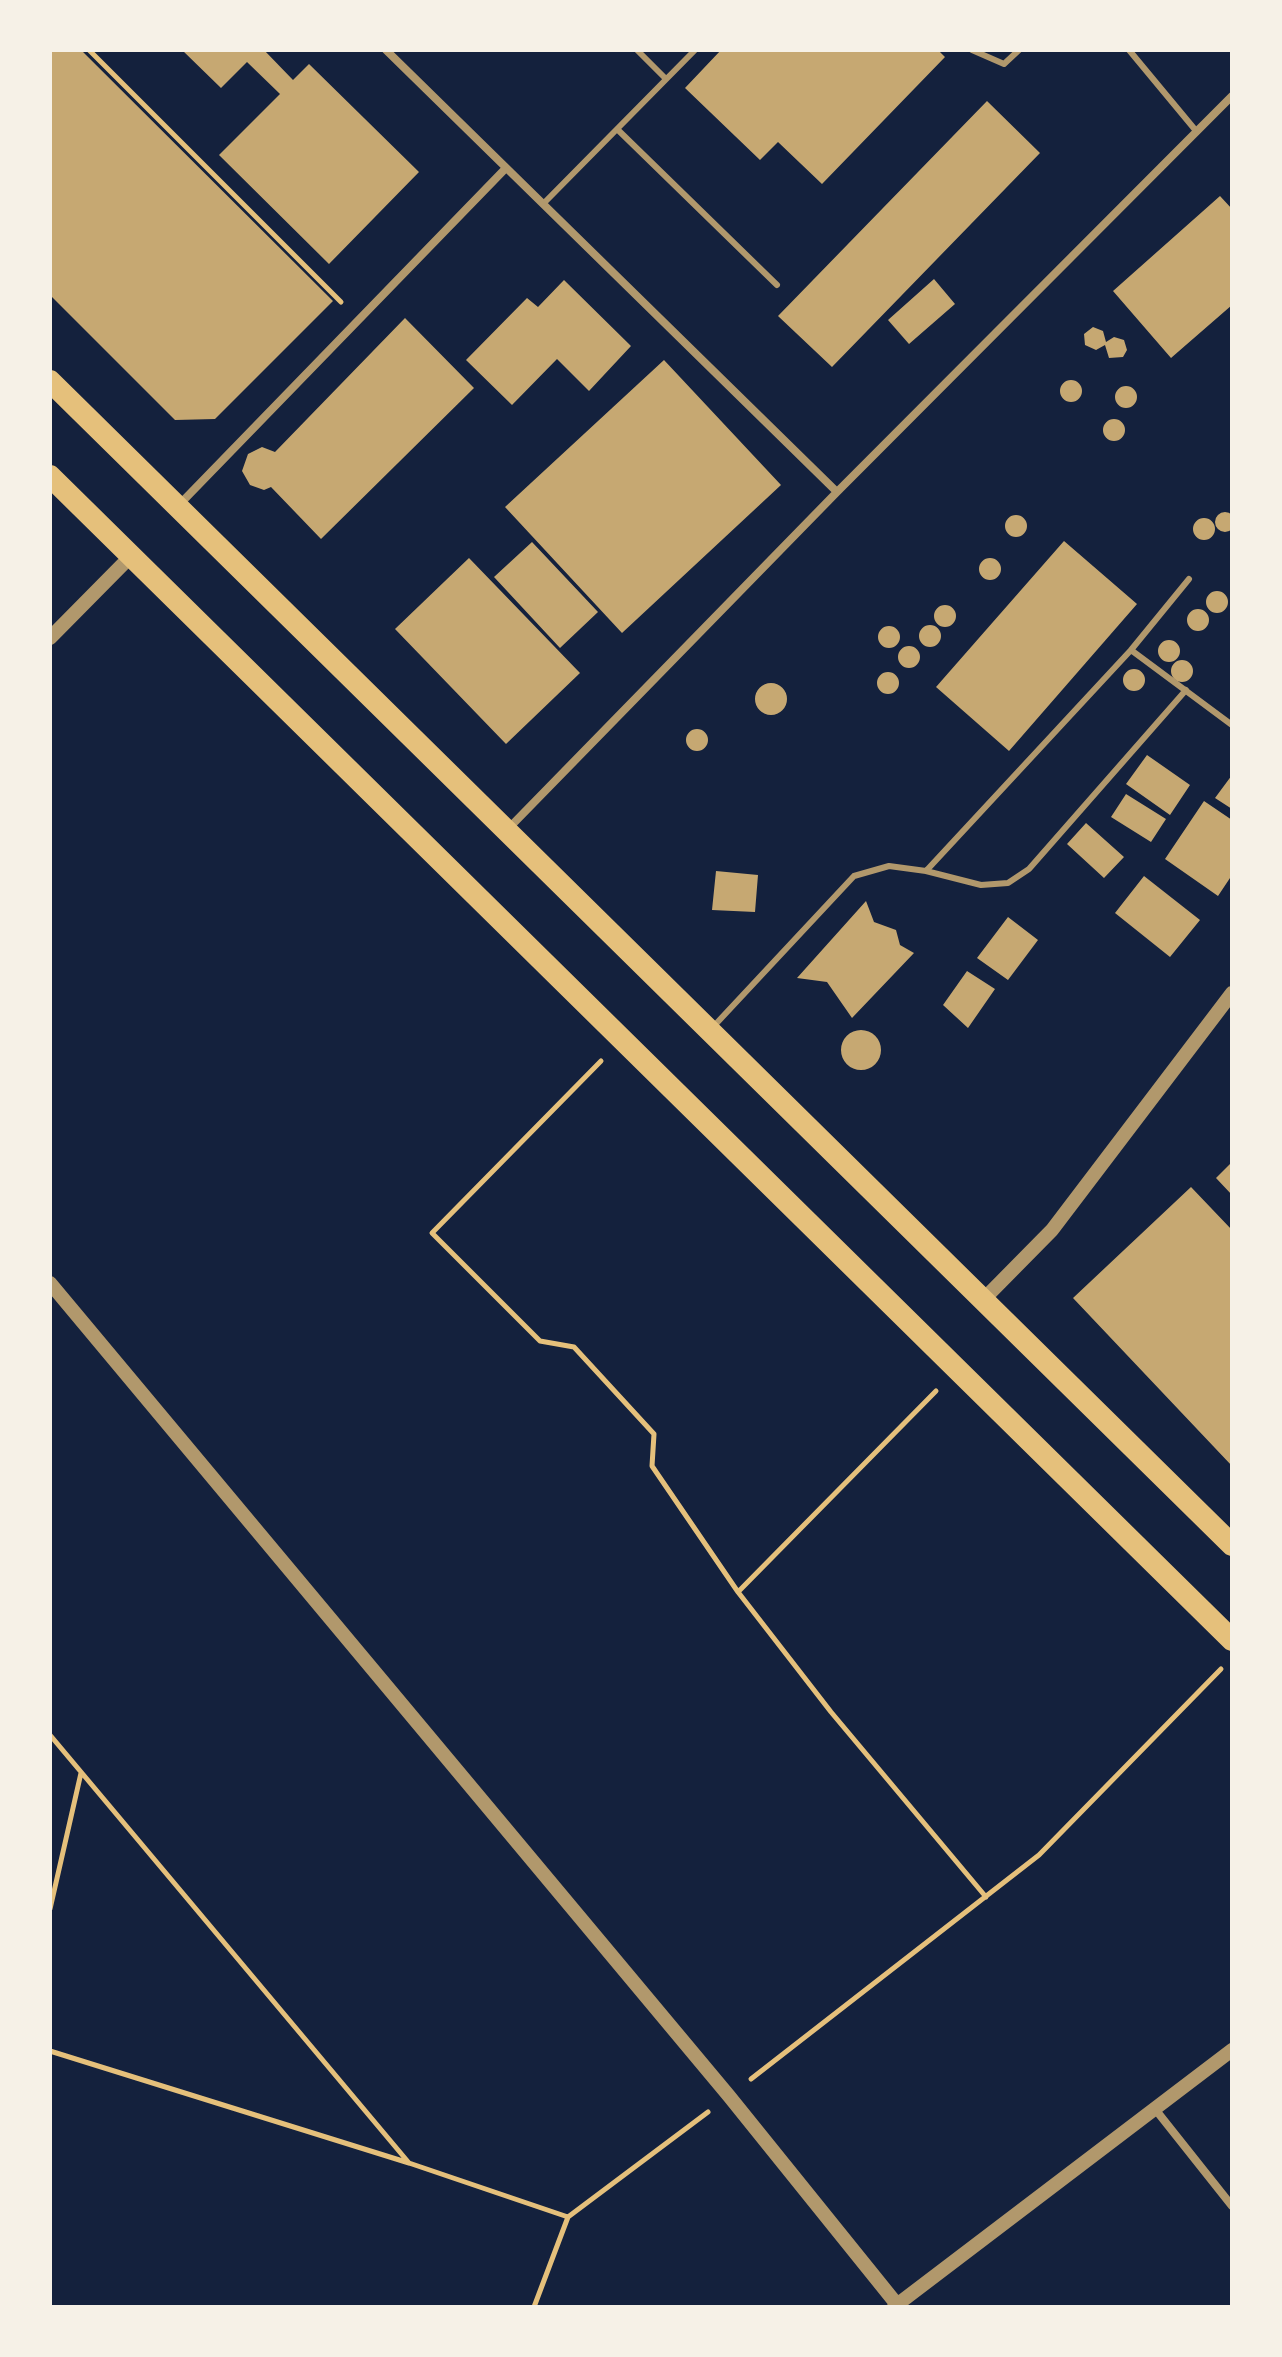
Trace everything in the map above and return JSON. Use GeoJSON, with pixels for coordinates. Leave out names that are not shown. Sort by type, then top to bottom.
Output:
{"type":"FeatureCollection","features":[{"type":"Feature","properties":{"kind":"highway"},"geometry":{"type":"LineString","coordinates":[[50,381],[1232,1545]]}},
{"type":"Feature","properties":{"kind":"highway"},"geometry":{"type":"LineString","coordinates":[[50,476],[1232,1640]]}},
{"type":"Feature","properties":{"kind":"street"},"geometry":{"type":"LineString","coordinates":[[386,50],[545,202],[837,492]]}},
{"type":"Feature","properties":{"kind":"street"},"geometry":{"type":"LineString","coordinates":[[506,831],[837,492],[1232,96]]}},
{"type":"Feature","properties":{"kind":"street"},"geometry":{"type":"LineString","coordinates":[[177,507],[506,168]]}},
{"type":"Feature","properties":{"kind":"street"},"geometry":{"type":"LineString","coordinates":[[50,638],[131,556]]}},
{"type":"Feature","properties":{"kind":"street"},"geometry":{"type":"LineString","coordinates":[[983,1300],[1052,1230],[1232,993]]}},
{"type":"Feature","properties":{"kind":"street"},"geometry":{"type":"LineString","coordinates":[[50,1283],[729,2096],[897,2306],[1232,2050]]}},
{"type":"Feature","properties":{"kind":"street"},"geometry":{"type":"LineString","coordinates":[[1155,2109],[1232,2206]]}},
{"type":"Feature","properties":{"kind":"lane"},"geometry":{"type":"LineString","coordinates":[[637,50],[666,79]]}},
{"type":"Feature","properties":{"kind":"lane"},"geometry":{"type":"LineString","coordinates":[[545,202],[695,50]]}},
{"type":"Feature","properties":{"kind":"lane"},"geometry":{"type":"LineString","coordinates":[[972,50],[1004,64],[1019,50]]}},
{"type":"Feature","properties":{"kind":"lane"},"geometry":{"type":"LineString","coordinates":[[1129,50],[1197,132]]}},
{"type":"Feature","properties":{"kind":"lane"},"geometry":{"type":"LineString","coordinates":[[617,129],[777,285]]}},
{"type":"Feature","properties":{"kind":"lane"},"geometry":{"type":"LineString","coordinates":[[926,871],[1131,650],[1189,579]]}},
{"type":"Feature","properties":{"kind":"lane"},"geometry":{"type":"LineString","coordinates":[[1131,650],[1232,725]]}},
{"type":"Feature","properties":{"kind":"lane"},"geometry":{"type":"LineString","coordinates":[[709,1030],[854,876],[889,866],[926,871],[981,885],[1008,883],[1029,869],[1186,690]]}},
{"type":"Feature","properties":{"kind":"path"},"geometry":{"type":"LineString","coordinates":[[89,50],[359,320]]}},
{"type":"Feature","properties":{"kind":"path"},"geometry":{"type":"LineString","coordinates":[[622,1039],[432,1233],[540,1341],[574,1347],[654,1434],[652,1466],[738,1592],[831,1712],[986,1897]]}},
{"type":"Feature","properties":{"kind":"path"},"geometry":{"type":"LineString","coordinates":[[738,1592],[957,1369]]}},
{"type":"Feature","properties":{"kind":"path"},"geometry":{"type":"LineString","coordinates":[[534,2307],[568,2217],[1039,1855],[1232,1658]]}},
{"type":"Feature","properties":{"kind":"path"},"geometry":{"type":"LineString","coordinates":[[50,1735],[409,2163]]}},
{"type":"Feature","properties":{"kind":"path"},"geometry":{"type":"LineString","coordinates":[[50,1909],[81,1772]]}},
{"type":"Feature","properties":{"kind":"path"},"geometry":{"type":"LineString","coordinates":[[50,2051],[409,2163],[568,2217]]}},
{"type":"Feature","properties":{"kind":"building"},"geometry":{"type":"Polygon","coordinates":[[[50,50],[81,50],[333,301],[215,419],[175,420],[50,295],[50,50]]]}},
{"type":"Feature","properties":{"kind":"building"},"geometry":{"type":"Polygon","coordinates":[[[182,50],[264,50],[293,80],[309,64],[419,172],[329,264],[219,155],[280,94],[247,62],[221,88],[182,50]]]}},
{"type":"Feature","properties":{"kind":"building"},"geometry":{"type":"Polygon","coordinates":[[[721,50],[938,50],[945,57],[822,184],[778,142],[760,160],[685,88],[721,50]]]}},
{"type":"Feature","properties":{"kind":"building"},"geometry":{"type":"Polygon","coordinates":[[[987,101],[1040,153],[832,367],[778,316],[987,101]]]}},
{"type":"Feature","properties":{"kind":"building"},"geometry":{"type":"Polygon","coordinates":[[[1220,196],[1232,209],[1232,305],[1171,358],[1113,291],[1220,196]]]}},
{"type":"Feature","properties":{"kind":"building"},"geometry":{"type":"Polygon","coordinates":[[[934,279],[955,304],[909,344],[888,320],[934,279]]]}},
{"type":"Feature","properties":{"kind":"building"},"geometry":{"type":"Polygon","coordinates":[[[564,280],[631,346],[589,391],[557,359],[512,405],[466,360],[527,298],[538,307],[564,280]]]}},
{"type":"Feature","properties":{"kind":"building"},"geometry":{"type":"Polygon","coordinates":[[[405,318],[474,388],[321,539],[271,487],[264,490],[250,485],[242,471],[248,454],[262,447],[275,452],[405,318]]]}},
{"type":"Feature","properties":{"kind":"building"},"geometry":{"type":"Polygon","coordinates":[[[1093,327],[1103,331],[1106,342],[1114,337],[1124,340],[1127,350],[1123,357],[1109,358],[1105,345],[1096,350],[1085,345],[1084,334],[1093,327]]]}},
{"type":"Feature","properties":{"kind":"building"},"geometry":{"type":"Polygon","coordinates":[[[664,360],[781,485],[622,633],[505,507],[664,360]]]}},
{"type":"Feature","properties":{"kind":"building"},"geometry":{"type":"Polygon","coordinates":[[[1071,380],[1079,383],[1082,391],[1079,399],[1071,402],[1063,399],[1060,391],[1063,383],[1071,380]]]}},
{"type":"Feature","properties":{"kind":"building"},"geometry":{"type":"Polygon","coordinates":[[[1122,386],[1130,386],[1137,397],[1130,408],[1122,408],[1115,401],[1115,393],[1122,386]]]}},
{"type":"Feature","properties":{"kind":"building"},"geometry":{"type":"Polygon","coordinates":[[[1114,419],[1122,422],[1125,430],[1122,438],[1114,441],[1106,438],[1103,430],[1106,422],[1114,419]]]}},
{"type":"Feature","properties":{"kind":"building"},"geometry":{"type":"Polygon","coordinates":[[[1225,512],[1232,515],[1235,522],[1232,529],[1225,532],[1218,529],[1215,522],[1218,515],[1225,512]]]}},
{"type":"Feature","properties":{"kind":"building"},"geometry":{"type":"Polygon","coordinates":[[[1016,515],[1024,518],[1027,526],[1024,534],[1016,537],[1008,534],[1005,526],[1008,518],[1016,515]]]}},
{"type":"Feature","properties":{"kind":"building"},"geometry":{"type":"Polygon","coordinates":[[[1204,518],[1212,521],[1215,529],[1212,537],[1204,540],[1196,537],[1193,529],[1196,521],[1204,518]]]}},
{"type":"Feature","properties":{"kind":"building"},"geometry":{"type":"Polygon","coordinates":[[[1064,541],[1137,604],[1009,751],[936,687],[1064,541]]]}},
{"type":"Feature","properties":{"kind":"building"},"geometry":{"type":"Polygon","coordinates":[[[532,542],[598,612],[560,648],[494,577],[532,542]]]}},
{"type":"Feature","properties":{"kind":"building"},"geometry":{"type":"Polygon","coordinates":[[[469,558],[580,673],[506,744],[395,629],[469,558]]]}},
{"type":"Feature","properties":{"kind":"building"},"geometry":{"type":"Polygon","coordinates":[[[990,558],[998,561],[1001,569],[998,577],[990,580],[982,577],[979,569],[982,561],[990,558]]]}},
{"type":"Feature","properties":{"kind":"building"},"geometry":{"type":"Polygon","coordinates":[[[1217,591],[1225,594],[1228,602],[1225,610],[1217,613],[1209,610],[1206,602],[1209,594],[1217,591]]]}},
{"type":"Feature","properties":{"kind":"building"},"geometry":{"type":"Polygon","coordinates":[[[945,605],[953,608],[956,616],[953,624],[945,627],[937,624],[934,616],[937,608],[945,605]]]}},
{"type":"Feature","properties":{"kind":"building"},"geometry":{"type":"Polygon","coordinates":[[[1198,609],[1206,612],[1209,620],[1206,628],[1198,631],[1190,628],[1187,620],[1190,612],[1198,609]]]}},
{"type":"Feature","properties":{"kind":"building"},"geometry":{"type":"Polygon","coordinates":[[[926,625],[934,625],[941,636],[934,647],[926,647],[919,640],[919,632],[926,625]]]}},
{"type":"Feature","properties":{"kind":"building"},"geometry":{"type":"Polygon","coordinates":[[[885,626],[893,626],[900,637],[893,648],[885,648],[878,641],[878,633],[885,626]]]}},
{"type":"Feature","properties":{"kind":"building"},"geometry":{"type":"Polygon","coordinates":[[[1169,640],[1177,643],[1180,651],[1177,659],[1169,662],[1161,659],[1158,651],[1161,643],[1169,640]]]}},
{"type":"Feature","properties":{"kind":"building"},"geometry":{"type":"Polygon","coordinates":[[[909,646],[917,649],[920,657],[917,665],[909,668],[901,665],[898,657],[901,649],[909,646]]]}},
{"type":"Feature","properties":{"kind":"building"},"geometry":{"type":"Polygon","coordinates":[[[1182,660],[1190,663],[1193,671],[1190,679],[1182,682],[1174,679],[1171,671],[1174,663],[1182,660]]]}},
{"type":"Feature","properties":{"kind":"building"},"geometry":{"type":"Polygon","coordinates":[[[1134,669],[1142,672],[1145,680],[1142,688],[1134,691],[1126,688],[1123,680],[1126,672],[1134,669]]]}},
{"type":"Feature","properties":{"kind":"building"},"geometry":{"type":"Polygon","coordinates":[[[888,672],[896,675],[899,683],[896,691],[888,694],[880,691],[877,683],[880,675],[888,672]]]}},
{"type":"Feature","properties":{"kind":"building"},"geometry":{"type":"Polygon","coordinates":[[[771,683],[782,688],[787,699],[782,710],[771,715],[760,710],[755,699],[760,688],[771,683]]]}},
{"type":"Feature","properties":{"kind":"building"},"geometry":{"type":"Polygon","coordinates":[[[697,729],[705,732],[708,740],[705,748],[697,751],[689,748],[686,740],[689,732],[697,729]]]}},
{"type":"Feature","properties":{"kind":"building"},"geometry":{"type":"Polygon","coordinates":[[[1147,755],[1190,785],[1170,815],[1126,784],[1147,755]]]}},
{"type":"Feature","properties":{"kind":"building"},"geometry":{"type":"Polygon","coordinates":[[[1232,775],[1232,809],[1215,798],[1232,775]]]}},
{"type":"Feature","properties":{"kind":"building"},"geometry":{"type":"Polygon","coordinates":[[[1126,794],[1166,819],[1151,842],[1111,817],[1126,794]]]}},
{"type":"Feature","properties":{"kind":"building"},"geometry":{"type":"Polygon","coordinates":[[[1204,801],[1232,820],[1232,875],[1218,896],[1165,859],[1204,801]]]}},
{"type":"Feature","properties":{"kind":"building"},"geometry":{"type":"Polygon","coordinates":[[[1086,823],[1124,857],[1104,878],[1067,844],[1086,823]]]}},
{"type":"Feature","properties":{"kind":"building"},"geometry":{"type":"Polygon","coordinates":[[[716,871],[758,875],[755,912],[712,910],[716,871]]]}},
{"type":"Feature","properties":{"kind":"building"},"geometry":{"type":"Polygon","coordinates":[[[1144,876],[1200,920],[1170,957],[1115,913],[1144,876]]]}},
{"type":"Feature","properties":{"kind":"building"},"geometry":{"type":"Polygon","coordinates":[[[866,901],[874,922],[896,930],[900,945],[914,953],[852,1018],[827,982],[797,978],[866,901]]]}},
{"type":"Feature","properties":{"kind":"building"},"geometry":{"type":"Polygon","coordinates":[[[1008,917],[1038,940],[1008,980],[977,958],[1008,917]]]}},
{"type":"Feature","properties":{"kind":"building"},"geometry":{"type":"Polygon","coordinates":[[[967,971],[995,989],[968,1028],[943,1005],[967,971]]]}},
{"type":"Feature","properties":{"kind":"building"},"geometry":{"type":"Polygon","coordinates":[[[861,1030],[875,1036],[881,1050],[875,1064],[861,1070],[847,1064],[841,1050],[847,1036],[861,1030]]]}},
{"type":"Feature","properties":{"kind":"building"},"geometry":{"type":"Polygon","coordinates":[[[1232,1162],[1232,1195],[1216,1178],[1232,1162]]]}},
{"type":"Feature","properties":{"kind":"building"},"geometry":{"type":"Polygon","coordinates":[[[1191,1187],[1232,1230],[1232,1466],[1073,1298],[1191,1187]]]}}]}
